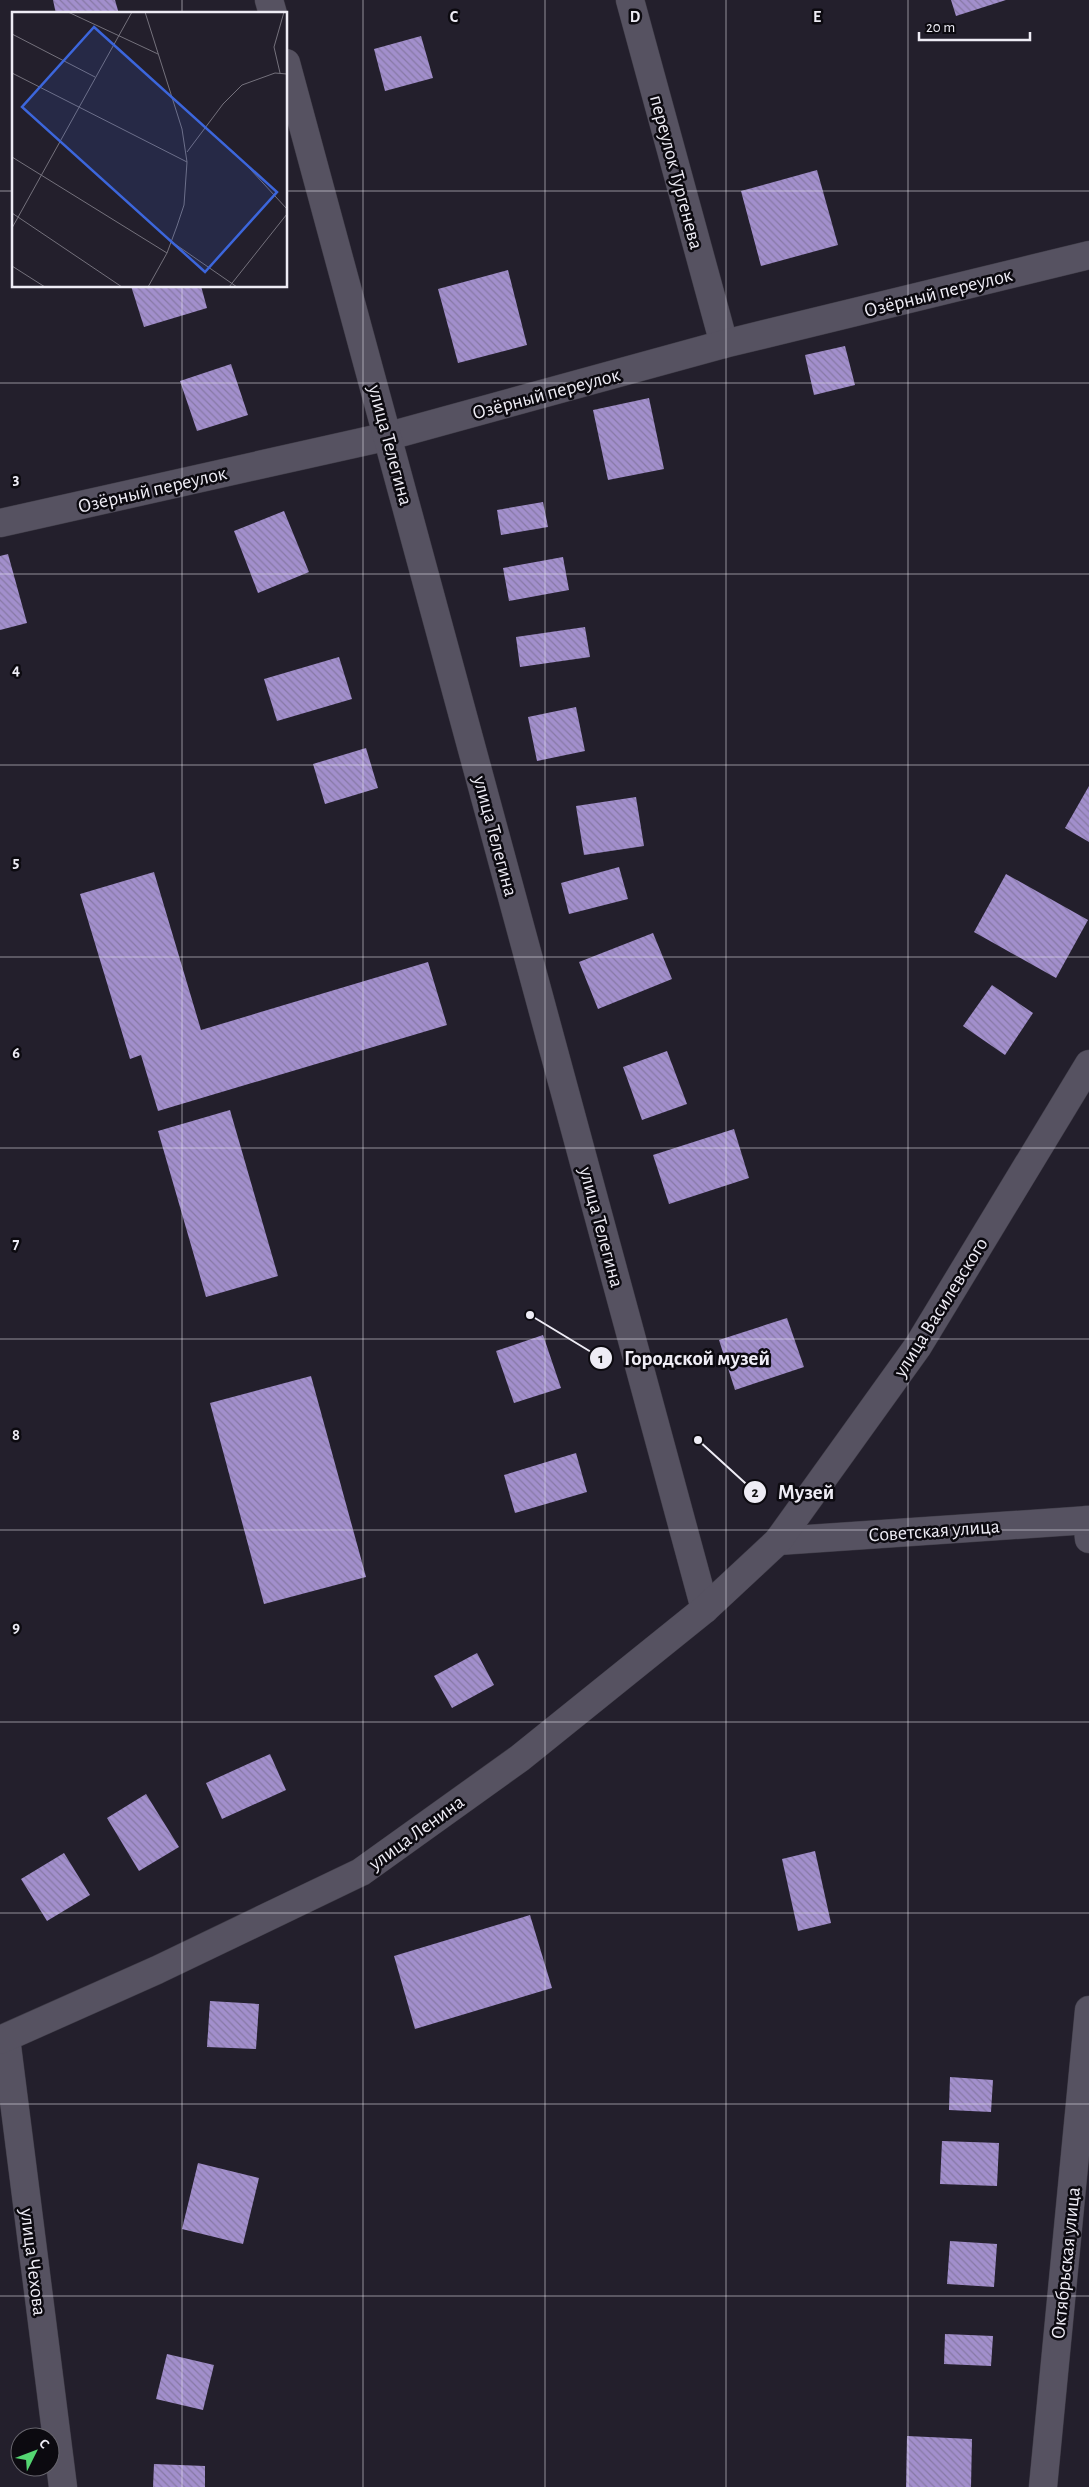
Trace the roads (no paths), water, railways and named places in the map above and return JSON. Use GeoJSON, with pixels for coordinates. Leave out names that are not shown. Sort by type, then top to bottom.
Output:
{"type":"FeatureCollection","features":[{"type":"Feature","properties":{"kind":"street","name":"переулок Тургенева"},"geometry":{"type":"LineString","coordinates":[[630,0],[724,344]]}},
{"type":"Feature","properties":{"kind":"street","name":"улица Телегина"},"geometry":{"type":"LineString","coordinates":[[288,70],[389,436],[705,1609]]}},
{"type":"Feature","properties":{"kind":"street","name":"Озёрный переулок"},"geometry":{"type":"LineString","coordinates":[[0,523],[389,436],[724,344],[1089,255]]}},
{"type":"Feature","properties":{"kind":"street","name":"улица Василевского"},"geometry":{"type":"LineString","coordinates":[[778,1541],[918,1346],[1089,1064]]}},
{"type":"Feature","properties":{"kind":"street","name":"Советская улица"},"geometry":{"type":"LineString","coordinates":[[778,1541],[1088,1526]]}},
{"type":"Feature","properties":{"kind":"street","name":"улица Ленина"},"geometry":{"type":"LineString","coordinates":[[3,2039],[156,1970],[361,1872],[520,1758],[705,1609],[778,1541]]}},
{"type":"Feature","properties":{"kind":"street","name":"Октябрьская улица"},"geometry":{"type":"LineString","coordinates":[[1043,2487],[1089,2010]]}},
{"type":"Feature","properties":{"kind":"street","name":"улица Чехова"},"geometry":{"type":"LineString","coordinates":[[3,2039],[63,2487]]}},
{"type":"Feature","properties":{"kind":"place","name":"Городской музей"},"geometry":{"type":"Point","coordinates":[530,1315]}},
{"type":"Feature","properties":{"kind":"place","name":"Музей"},"geometry":{"type":"Point","coordinates":[698,1440]}}]}
